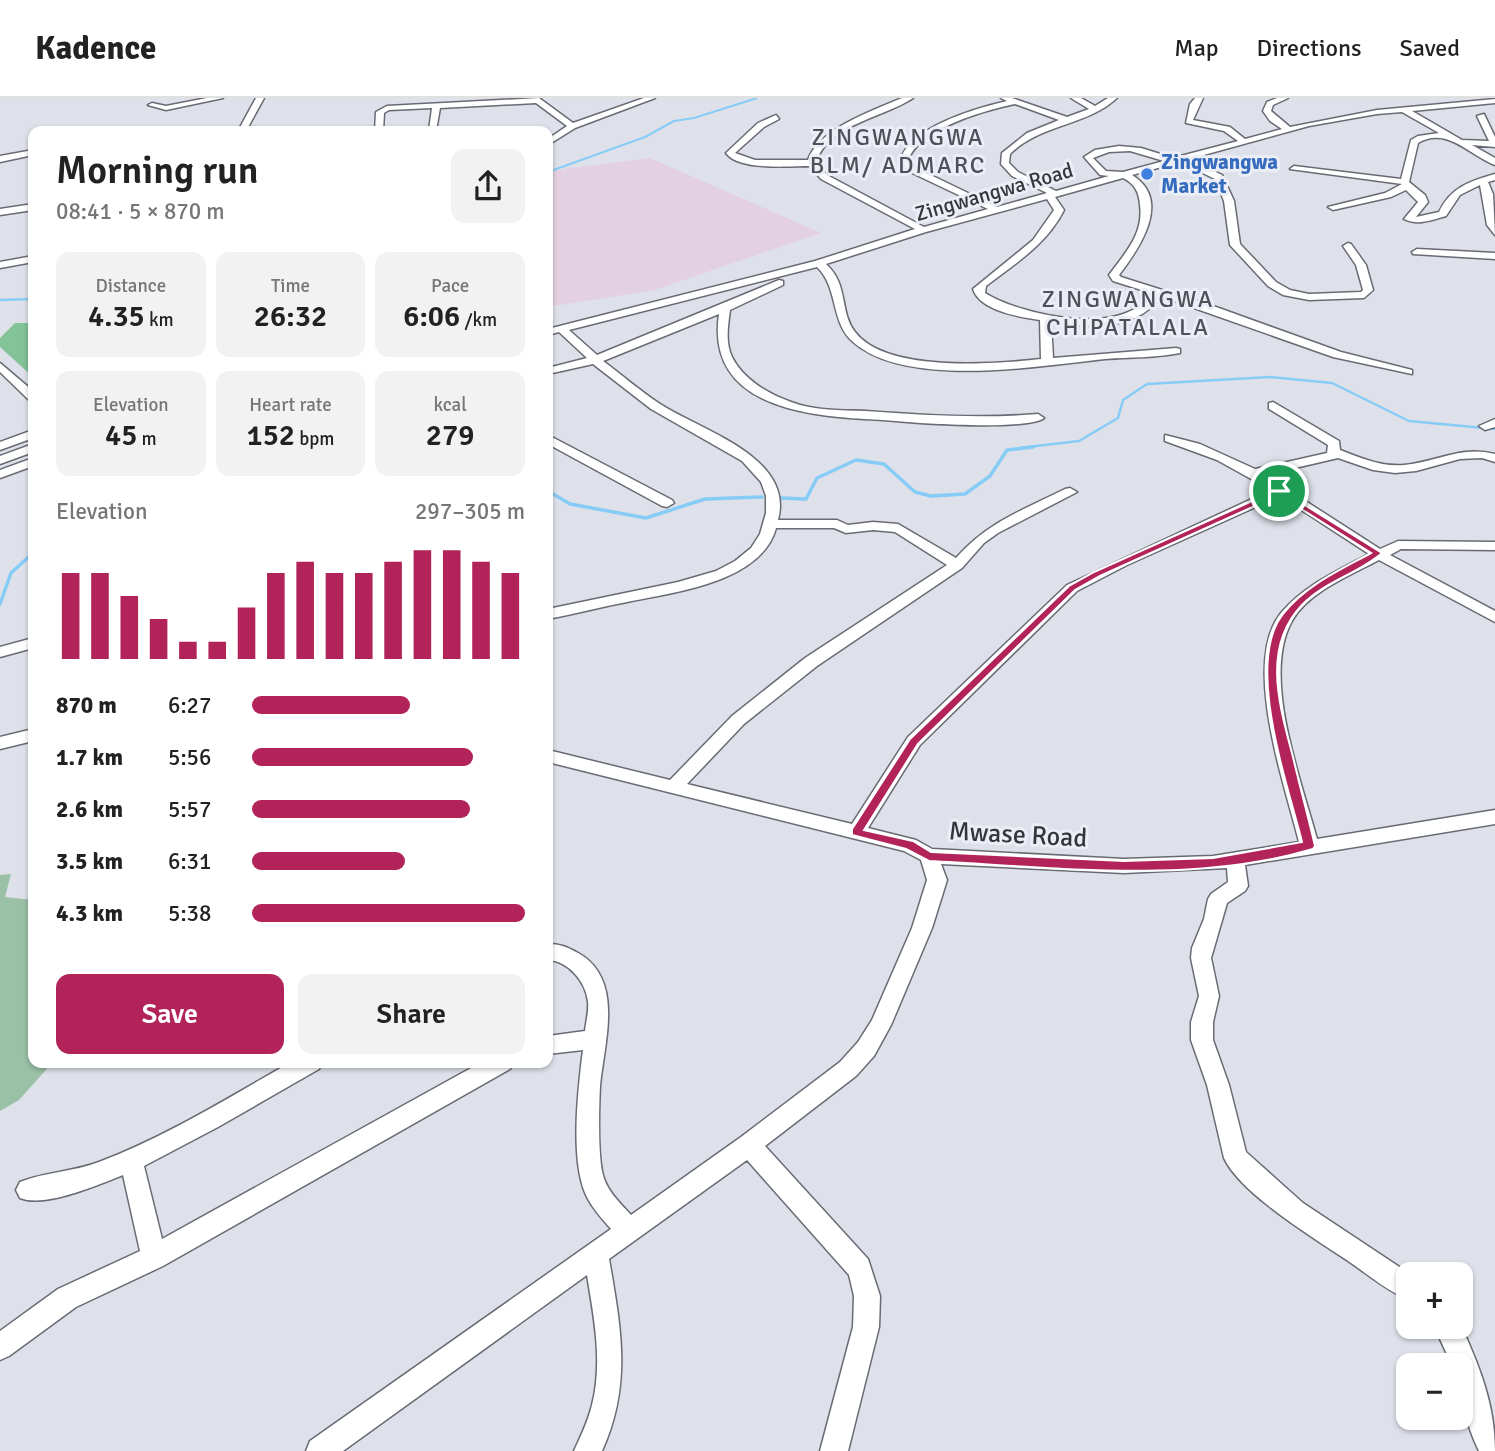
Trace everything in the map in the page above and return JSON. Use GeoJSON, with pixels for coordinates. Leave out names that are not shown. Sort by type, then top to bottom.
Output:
{"type":"FeatureCollection","features":[{"type":"Feature","properties":{"kind":"street"},"geometry":{"type":"LineString","coordinates":[[152,105],[166,108],[219,98]]}},
{"type":"Feature","properties":{"kind":"street"},"geometry":{"type":"LineString","coordinates":[[245,126],[260,98]]}},
{"type":"Feature","properties":{"kind":"street"},"geometry":{"type":"LineString","coordinates":[[553,140],[572,127],[651,98]]}},
{"type":"Feature","properties":{"kind":"street"},"geometry":{"type":"LineString","coordinates":[[812,163],[817,148],[838,132],[909,98]]}},
{"type":"Feature","properties":{"kind":"street"},"geometry":{"type":"LineString","coordinates":[[1005,98],[1064,119]]}},
{"type":"Feature","properties":{"kind":"street"},"geometry":{"type":"LineString","coordinates":[[1075,98],[1094,109]]}},
{"type":"Feature","properties":{"kind":"street"},"geometry":{"type":"LineString","coordinates":[[1113,98],[1104,106],[1064,119],[1016,143],[1006,153],[1004,159],[1015,174],[1053,195],[1059,210],[1048,229],[978,289],[987,301],[1002,309],[1045,318],[1096,321],[1124,318],[1144,310],[1156,293]]}},
{"type":"Feature","properties":{"kind":"street"},"geometry":{"type":"LineString","coordinates":[[1199,98],[1194,104],[1189,121],[1201,126],[1227,129],[1243,141]]}},
{"type":"Feature","properties":{"kind":"street"},"geometry":{"type":"LineString","coordinates":[[1284,98],[1270,104],[1267,111],[1273,119],[1289,129]]}},
{"type":"Feature","properties":{"kind":"street"},"geometry":{"type":"LineString","coordinates":[[379,126],[379,114],[383,110],[430,103],[535,99],[572,127]]}},
{"type":"Feature","properties":{"kind":"street","name":"Zingwangwa Road"},"geometry":{"type":"LineString","coordinates":[[555,331],[822,265],[923,230],[1289,129],[1352,115],[1495,101]]}},
{"type":"Feature","properties":{"kind":"street"},"geometry":{"type":"LineString","coordinates":[[997,210],[911,169],[904,162],[904,156],[914,144],[951,119],[1015,102]]}},
{"type":"Feature","properties":{"kind":"street"},"geometry":{"type":"LineString","coordinates":[[430,103],[433,126]]}},
{"type":"Feature","properties":{"kind":"street"},"geometry":{"type":"LineString","coordinates":[[1403,109],[1495,162]]}},
{"type":"Feature","properties":{"kind":"street"},"geometry":{"type":"LineString","coordinates":[[1481,116],[1495,144]]}},
{"type":"Feature","properties":{"kind":"street"},"geometry":{"type":"LineString","coordinates":[[776,117],[761,125],[731,150],[733,157],[755,163],[812,163],[824,177],[923,230]]}},
{"type":"Feature","properties":{"kind":"street"},"geometry":{"type":"LineString","coordinates":[[1333,207],[1388,195],[1406,185],[1415,142],[1421,138],[1444,135]]}},
{"type":"Feature","properties":{"kind":"street"},"geometry":{"type":"LineString","coordinates":[[1456,141],[1495,144]]}},
{"type":"Feature","properties":{"kind":"street"},"geometry":{"type":"LineString","coordinates":[[1348,246],[1363,269],[1368,290],[1364,295],[1310,297],[1279,290],[1235,245],[1229,201],[1219,177],[1149,151],[1112,149],[1088,157],[1102,173],[1126,175],[1140,185],[1147,221],[1142,237],[1115,277],[1122,282],[1212,309],[1346,358],[1408,372]]}},
{"type":"Feature","properties":{"kind":"street"},"geometry":{"type":"LineString","coordinates":[[0,159],[28,154]]}},
{"type":"Feature","properties":{"kind":"street"},"geometry":{"type":"LineString","coordinates":[[1294,169],[1380,179],[1406,185],[1443,210]]}},
{"type":"Feature","properties":{"kind":"street"},"geometry":{"type":"LineString","coordinates":[[1421,196],[1423,202],[1409,219],[1423,220],[1443,210],[1455,191],[1495,177]]}},
{"type":"Feature","properties":{"kind":"street"},"geometry":{"type":"LineString","coordinates":[[1483,181],[1490,190],[1490,219],[1495,232]]}},
{"type":"Feature","properties":{"kind":"street"},"geometry":{"type":"LineString","coordinates":[[0,212],[28,208]]}},
{"type":"Feature","properties":{"kind":"street"},"geometry":{"type":"LineString","coordinates":[[1443,210],[1445,227]]}},
{"type":"Feature","properties":{"kind":"street"},"geometry":{"type":"LineString","coordinates":[[1417,252],[1495,256]]}},
{"type":"Feature","properties":{"kind":"street"},"geometry":{"type":"LineString","coordinates":[[0,265],[28,260]]}},
{"type":"Feature","properties":{"kind":"street"},"geometry":{"type":"LineString","coordinates":[[553,370],[595,360],[725,308],[822,265],[836,279],[849,331],[856,340],[900,360],[931,365],[1047,361],[1151,350],[1176,351]]}},
{"type":"Feature","properties":{"kind":"street"},"geometry":{"type":"LineString","coordinates":[[725,308],[722,344],[737,373],[763,394],[796,408],[895,417],[986,421],[1038,418]]}},
{"type":"Feature","properties":{"kind":"street"},"geometry":{"type":"LineString","coordinates":[[1045,318],[1047,361]]}},
{"type":"Feature","properties":{"kind":"street"},"geometry":{"type":"LineString","coordinates":[[553,613],[719,575],[753,554],[765,539],[772,524],[774,496],[760,469],[747,458],[655,406],[555,331]]}},
{"type":"Feature","properties":{"kind":"street"},"geometry":{"type":"LineString","coordinates":[[0,366],[28,393]]}},
{"type":"Feature","properties":{"kind":"street"},"geometry":{"type":"LineString","coordinates":[[0,384],[14,380]]}},
{"type":"Feature","properties":{"kind":"street"},"geometry":{"type":"LineString","coordinates":[[1273,406],[1325,436],[1335,444],[1335,452]]}},
{"type":"Feature","properties":{"kind":"street"},"geometry":{"type":"LineString","coordinates":[[0,446],[28,436]]}},
{"type":"Feature","properties":{"kind":"street"},"geometry":{"type":"LineString","coordinates":[[1169,438],[1209,450],[1378,553],[1495,617]]}},
{"type":"Feature","properties":{"kind":"street"},"geometry":{"type":"LineString","coordinates":[[553,442],[667,503]]}},
{"type":"Feature","properties":{"kind":"street"},"geometry":{"type":"LineString","coordinates":[[0,460],[28,450]]}},
{"type":"Feature","properties":{"kind":"street"},"geometry":{"type":"LineString","coordinates":[[1335,452],[1378,467],[1397,470],[1425,465],[1458,454],[1495,458]]}},
{"type":"Feature","properties":{"kind":"street"},"geometry":{"type":"LineString","coordinates":[[1251,475],[1274,466],[1326,458],[1335,452]]}},
{"type":"Feature","properties":{"kind":"street"},"geometry":{"type":"LineString","coordinates":[[0,474],[28,464]]}},
{"type":"Feature","properties":{"kind":"street"},"geometry":{"type":"LineString","coordinates":[[856,832],[914,741],[1072,588],[1097,574],[1220,521],[1279,491]]}},
{"type":"Feature","properties":{"kind":"street"},"geometry":{"type":"LineString","coordinates":[[673,788],[738,720],[811,662],[957,565],[979,540],[993,530],[1070,492]]}},
{"type":"Feature","properties":{"kind":"street"},"geometry":{"type":"LineString","coordinates":[[772,524],[837,524],[846,529],[873,526],[898,528],[957,565]]}},
{"type":"Feature","properties":{"kind":"street"},"geometry":{"type":"LineString","coordinates":[[1309,846],[1274,704],[1271,677],[1273,650],[1286,617],[1318,586],[1378,553],[1409,543],[1495,546]]}},
{"type":"Feature","properties":{"kind":"street"},"geometry":{"type":"LineString","coordinates":[[0,652],[28,644]]}},
{"type":"Feature","properties":{"kind":"street"},"geometry":{"type":"LineString","coordinates":[[0,743],[28,736]]}},
{"type":"Feature","properties":{"kind":"street","name":"Mwase Road"},"geometry":{"type":"LineString","coordinates":[[553,757],[909,845],[929,856],[1167,866],[1234,859],[1495,817]]}},
{"type":"Feature","properties":{"kind":"street"},"geometry":{"type":"LineString","coordinates":[[320,1451],[750,1145],[848,1069],[866,1049],[895,993],[935,892],[937,880],[929,856]]}},
{"type":"Feature","properties":{"kind":"street"},"geometry":{"type":"LineString","coordinates":[[1234,859],[1238,887],[1218,899],[1201,958],[1209,996],[1202,1022],[1202,1040],[1218,1085],[1237,1158],[1264,1186],[1295,1211],[1396,1279]]}},
{"type":"Feature","properties":{"kind":"street"},"geometry":{"type":"LineString","coordinates":[[553,952],[578,962],[592,979],[598,1003],[589,1089],[591,1181],[597,1194],[628,1231]]}},
{"type":"Feature","properties":{"kind":"street"},"geometry":{"type":"LineString","coordinates":[[553,1044],[593,1039]]}},
{"type":"Feature","properties":{"kind":"street"},"geometry":{"type":"LineString","coordinates":[[28,1190],[74,1184],[131,1159],[300,1068]]}},
{"type":"Feature","properties":{"kind":"street"},"geometry":{"type":"LineString","coordinates":[[0,1347],[67,1298],[154,1257],[492,1068]]}},
{"type":"Feature","properties":{"kind":"street"},"geometry":{"type":"LineString","coordinates":[[750,1145],[859,1268],[867,1296],[866,1327],[834,1451]]}},
{"type":"Feature","properties":{"kind":"street"},"geometry":{"type":"LineString","coordinates":[[131,1159],[154,1257]]}},
{"type":"Feature","properties":{"kind":"street"},"geometry":{"type":"LineString","coordinates":[[588,1451],[608,1403],[611,1366],[596,1254]]}},
{"type":"Feature","properties":{"kind":"street"},"geometry":{"type":"LineString","coordinates":[[1453,1339],[1470,1374],[1481,1427],[1493,1451]]}},
{"type":"Feature","properties":{"kind":"shaded area"},"geometry":{"type":"Polygon","coordinates":[[[650,158],[821,233],[655,290],[553,306],[553,170],[650,158]]]}},
{"type":"Feature","properties":{"kind":"green space"},"geometry":{"type":"Polygon","coordinates":[[[15,323],[28,323],[28,372],[0,347],[0,338],[15,323]]]}},
{"type":"Feature","properties":{"kind":"green space"},"geometry":{"type":"Polygon","coordinates":[[[11,874],[5,897],[28,899],[28,1068],[48,1068],[19,1100],[0,1111],[0,875],[11,874]]]}},
{"type":"Feature","properties":{"kind":"waterway"},"geometry":{"type":"LineString","coordinates":[[553,170],[645,137],[674,121],[694,118],[757,98]]}},
{"type":"Feature","properties":{"kind":"waterway"},"geometry":{"type":"LineString","coordinates":[[0,300],[28,299]]}},
{"type":"Feature","properties":{"kind":"waterway"},"geometry":{"type":"LineString","coordinates":[[1019,448],[1079,441],[1118,418],[1123,400],[1147,384],[1270,377],[1332,383],[1409,421],[1495,429]]}},
{"type":"Feature","properties":{"kind":"waterway"},"geometry":{"type":"LineString","coordinates":[[780,498],[806,499],[817,478],[856,460],[884,464],[915,492],[931,496],[965,494],[990,476],[1007,450],[1033,447]]}},
{"type":"Feature","properties":{"kind":"waterway"},"geometry":{"type":"LineString","coordinates":[[553,494],[570,504],[646,518],[705,499],[762,497]]}},
{"type":"Feature","properties":{"kind":"waterway"},"geometry":{"type":"LineString","coordinates":[[0,604],[11,573],[28,558]]}},
{"type":"Feature","properties":{"kind":"place","name":"Zingwangwa Market"},"geometry":{"type":"Point","coordinates":[1147,174]}},
{"type":"Feature","properties":{"kind":"district","name":"ZINGWANGWA BLM/ ADMARC"},"geometry":{"type":"Point","coordinates":[898,151]}},
{"type":"Feature","properties":{"kind":"district","name":"ZINGWANGWA CHIPATALALA"},"geometry":{"type":"Point","coordinates":[1128,313]}},
{"type":"Feature","properties":{"kind":"route"},"geometry":{"type":"LineString","coordinates":[[1279,491],[1378,553],[1318,586],[1300,601],[1286,617],[1273,650],[1271,677],[1274,704],[1309,846],[1213,863],[1124,866],[929,856],[909,845],[856,832],[893,770],[914,741],[1072,588],[1279,491]]}}]}
